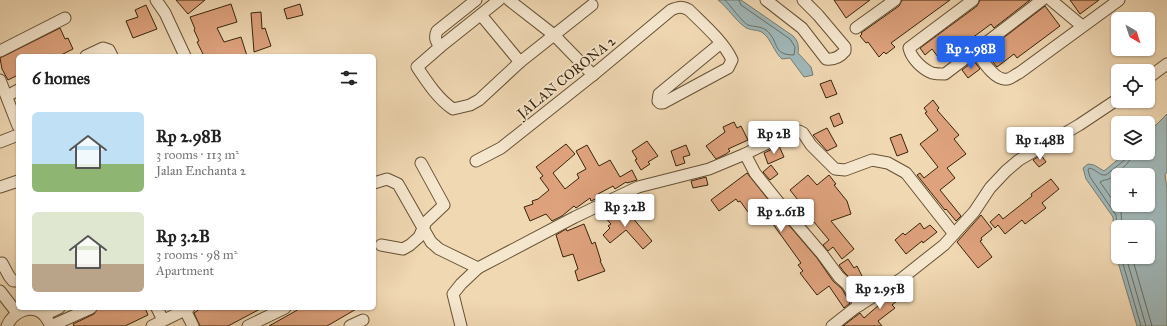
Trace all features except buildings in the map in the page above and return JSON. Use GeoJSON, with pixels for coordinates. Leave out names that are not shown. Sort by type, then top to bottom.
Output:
{"type":"FeatureCollection","features":[{"type":"Feature","properties":{"kind":"street"},"geometry":{"type":"LineString","coordinates":[[156,0],[165,13],[184,54]]}},
{"type":"Feature","properties":{"kind":"street"},"geometry":{"type":"LineString","coordinates":[[440,47],[435,41],[438,31],[476,0]]}},
{"type":"Feature","properties":{"kind":"street"},"geometry":{"type":"LineString","coordinates":[[499,0],[417,67],[445,103],[453,109],[470,105],[480,100],[520,62],[592,5]]}},
{"type":"Feature","properties":{"kind":"street"},"geometry":{"type":"LineString","coordinates":[[509,0],[554,35],[593,75]]}},
{"type":"Feature","properties":{"kind":"street"},"geometry":{"type":"LineString","coordinates":[[766,0],[802,28],[826,59],[832,60],[841,56],[845,51],[845,47],[803,0]]}},
{"type":"Feature","properties":{"kind":"street"},"geometry":{"type":"LineString","coordinates":[[856,28],[895,0]]}},
{"type":"Feature","properties":{"kind":"street"},"geometry":{"type":"LineString","coordinates":[[973,0],[909,48],[911,54],[921,67],[933,74],[945,74],[1042,0]]}},
{"type":"Feature","properties":{"kind":"street"},"geometry":{"type":"LineString","coordinates":[[1050,0],[1082,26]]}},
{"type":"Feature","properties":{"kind":"street"},"geometry":{"type":"LineString","coordinates":[[976,51],[991,72],[998,78],[1008,79],[1119,0]]}},
{"type":"Feature","properties":{"kind":"street","name":"JALAN CORONA 2"},"geometry":{"type":"LineString","coordinates":[[476,161],[501,148],[593,75],[671,10],[678,6],[689,10],[721,43]]}},
{"type":"Feature","properties":{"kind":"street"},"geometry":{"type":"LineString","coordinates":[[481,15],[520,62]]}},
{"type":"Feature","properties":{"kind":"street"},"geometry":{"type":"LineString","coordinates":[[0,51],[65,18]]}},
{"type":"Feature","properties":{"kind":"street"},"geometry":{"type":"LineString","coordinates":[[721,43],[729,53],[732,60],[728,68],[663,103],[658,101],[659,94],[721,43]]}},
{"type":"Feature","properties":{"kind":"street"},"geometry":{"type":"LineString","coordinates":[[90,54],[103,48],[109,50],[111,54]]}},
{"type":"Feature","properties":{"kind":"street"},"geometry":{"type":"LineString","coordinates":[[1155,73],[1167,64]]}},
{"type":"Feature","properties":{"kind":"street"},"geometry":{"type":"LineString","coordinates":[[0,80],[16,121]]}},
{"type":"Feature","properties":{"kind":"street"},"geometry":{"type":"LineString","coordinates":[[7,96],[16,91]]}},
{"type":"Feature","properties":{"kind":"street"},"geometry":{"type":"LineString","coordinates":[[832,326],[860,305],[901,279],[944,245],[974,212],[990,188],[1014,163],[1027,154],[1079,125],[1111,104]]}},
{"type":"Feature","properties":{"kind":"street"},"geometry":{"type":"LineString","coordinates":[[461,326],[453,294],[478,268],[575,217],[638,187],[709,169],[745,154],[784,135],[798,131],[803,133],[813,148],[835,169],[845,170],[872,160],[888,163],[906,173],[954,234]]}},
{"type":"Feature","properties":{"kind":"street"},"geometry":{"type":"LineString","coordinates":[[0,142],[16,136]]}},
{"type":"Feature","properties":{"kind":"street"},"geometry":{"type":"LineString","coordinates":[[745,154],[756,173],[839,277],[847,284],[860,305]]}},
{"type":"Feature","properties":{"kind":"street"},"geometry":{"type":"LineString","coordinates":[[382,245],[403,249],[410,245],[419,237],[429,218],[444,205],[421,164]]}},
{"type":"Feature","properties":{"kind":"street"},"geometry":{"type":"LineString","coordinates":[[376,182],[386,179],[398,184],[423,229],[435,247],[478,268]]}},
{"type":"Feature","properties":{"kind":"street"},"geometry":{"type":"LineString","coordinates":[[0,187],[16,182]]}},
{"type":"Feature","properties":{"kind":"street"},"geometry":{"type":"LineString","coordinates":[[2,263],[9,276],[13,281],[16,281]]}},
{"type":"Feature","properties":{"kind":"street"},"geometry":{"type":"LineString","coordinates":[[0,291],[17,313]]}},
{"type":"Feature","properties":{"kind":"street"},"geometry":{"type":"LineString","coordinates":[[7,326],[10,319],[17,313],[26,310],[36,310],[44,315],[51,326],[87,310]]}},
{"type":"Feature","properties":{"kind":"street"},"geometry":{"type":"LineString","coordinates":[[44,315],[55,310]]}},
{"type":"Feature","properties":{"kind":"street"},"geometry":{"type":"LineString","coordinates":[[158,310],[163,320]]}},
{"type":"Feature","properties":{"kind":"street"},"geometry":{"type":"LineString","coordinates":[[152,326],[185,310]]}},
{"type":"Feature","properties":{"kind":"street"},"geometry":{"type":"LineString","coordinates":[[187,310],[193,326]]}},
{"type":"Feature","properties":{"kind":"street"},"geometry":{"type":"LineString","coordinates":[[248,326],[281,310]]}},
{"type":"Feature","properties":{"kind":"street"},"geometry":{"type":"LineString","coordinates":[[350,326],[363,320]]}},
{"type":"Feature","properties":{"kind":"water"},"geometry":{"type":"Polygon","coordinates":[[[718,0],[741,0],[793,36],[798,43],[798,53],[811,67],[813,75],[804,77],[790,58],[782,59],[779,56],[763,33],[745,27],[718,0]]]}},
{"type":"Feature","properties":{"kind":"water"},"geometry":{"type":"Polygon","coordinates":[[[1167,114],[1167,172],[1165,175],[1167,189],[1167,326],[1137,326],[1119,264],[1155,264],[1155,220],[1113,220],[1113,217],[1086,179],[1083,168],[1088,164],[1094,165],[1104,171],[1117,160],[1155,160],[1155,126],[1167,114]]]}}]}
